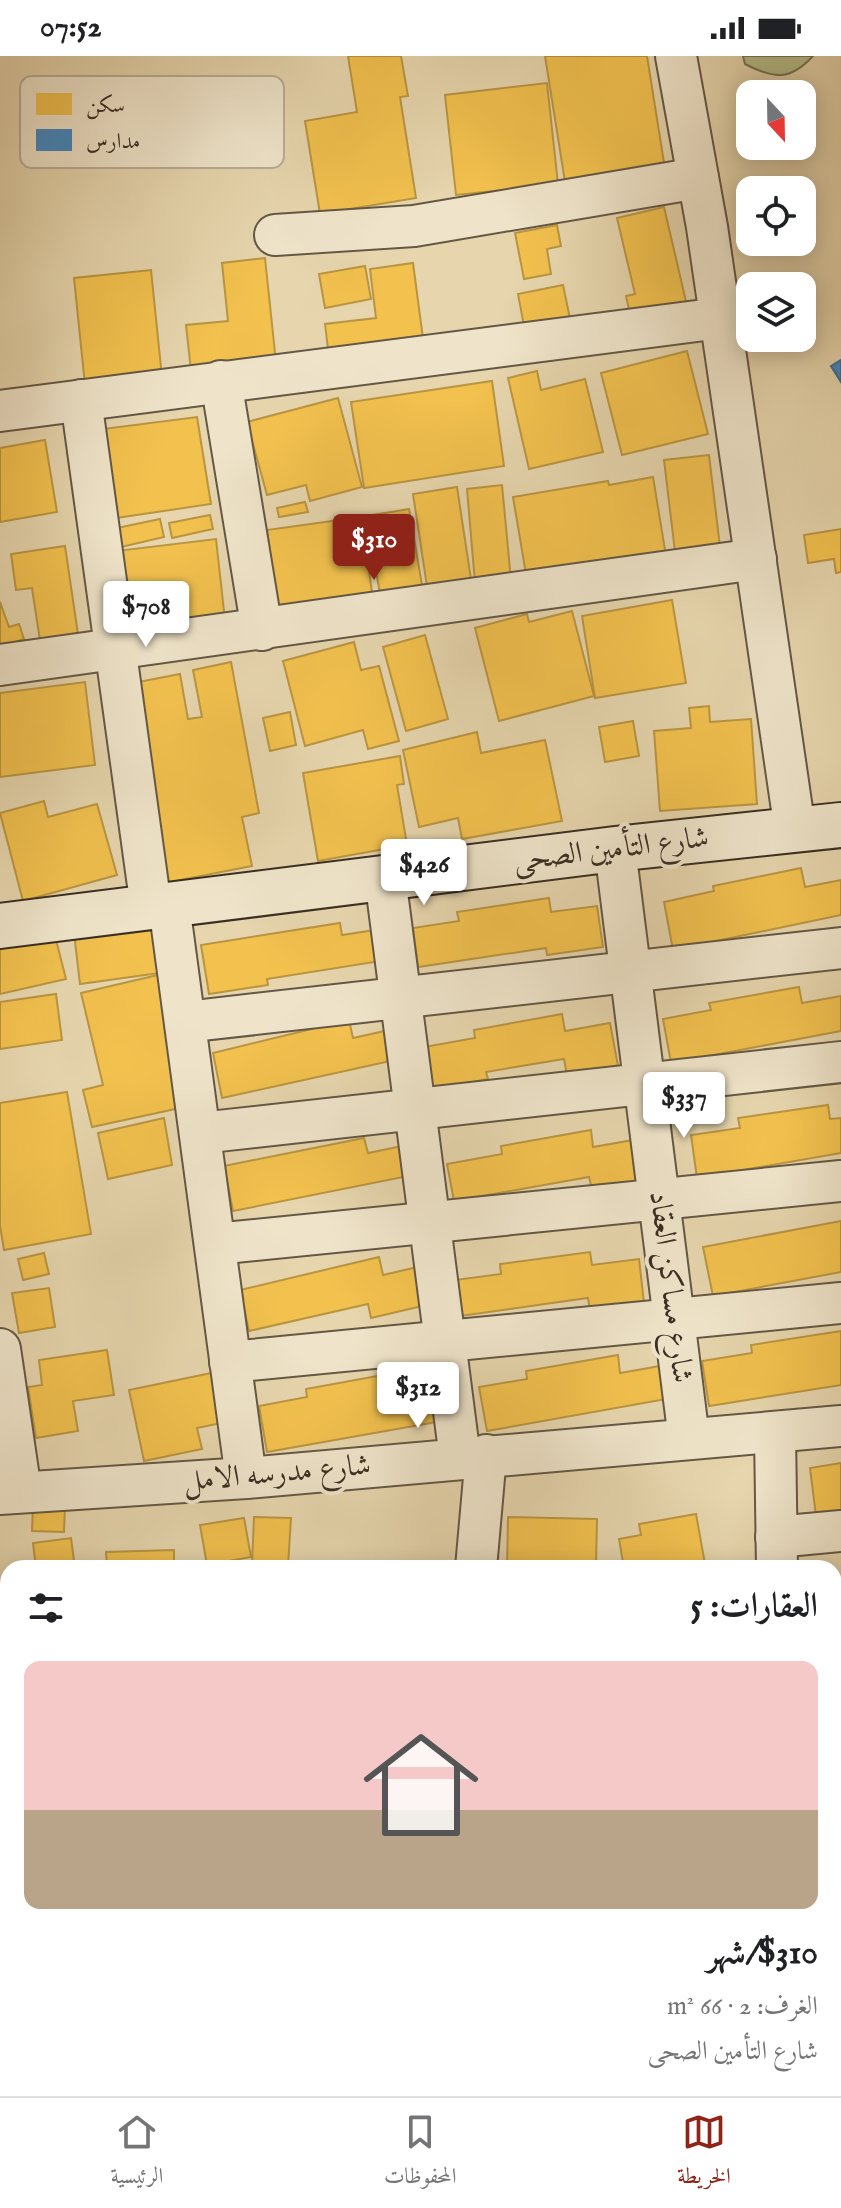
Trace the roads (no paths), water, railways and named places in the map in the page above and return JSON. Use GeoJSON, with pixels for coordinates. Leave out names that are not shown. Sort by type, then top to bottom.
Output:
{"type":"FeatureCollection","features":[{"type":"Feature","properties":{"kind":"street"},"geometry":{"type":"LineString","coordinates":[[676,56],[720,318],[795,830]]}},
{"type":"Feature","properties":{"kind":"street"},"geometry":{"type":"LineString","coordinates":[[275,235],[414,226],[698,178]]}},
{"type":"Feature","properties":{"kind":"street"},"geometry":{"type":"LineString","coordinates":[[0,411],[720,318]]}},
{"type":"Feature","properties":{"kind":"street"},"geometry":{"type":"LineString","coordinates":[[221,381],[262,630]]}},
{"type":"Feature","properties":{"kind":"street"},"geometry":{"type":"LineString","coordinates":[[81,400],[114,650],[160,906],[185,1022],[246,1478]]}},
{"type":"Feature","properties":{"kind":"street"},"geometry":{"type":"LineString","coordinates":[[0,665],[756,559]]}},
{"type":"Feature","properties":{"kind":"street","name":"شارع التأمين الصحى"},"geometry":{"type":"LineString","coordinates":[[0,926],[615,849],[841,825]]}},
{"type":"Feature","properties":{"kind":"street","name":"شارع مساكن العقاد"},"geometry":{"type":"LineString","coordinates":[[615,849],[689,1439]]}},
{"type":"Feature","properties":{"kind":"street"},"geometry":{"type":"LineString","coordinates":[[385,877],[445,1341],[473,1457],[476,1560]]}},
{"type":"Feature","properties":{"kind":"street"},"geometry":{"type":"LineString","coordinates":[[185,1022],[841,948]]}},
{"type":"Feature","properties":{"kind":"street"},"geometry":{"type":"LineString","coordinates":[[200,1133],[841,1062]]}},
{"type":"Feature","properties":{"kind":"street"},"geometry":{"type":"LineString","coordinates":[[215,1244],[841,1181]]}},
{"type":"Feature","properties":{"kind":"street"},"geometry":{"type":"LineString","coordinates":[[230,1362],[841,1303]]}},
{"type":"Feature","properties":{"kind":"street"},"geometry":{"type":"LineString","coordinates":[[0,1349],[10,1493]]}},
{"type":"Feature","properties":{"kind":"street","name":"شارع مدرسه الامل"},"geometry":{"type":"LineString","coordinates":[[10,1493],[246,1478],[841,1426]]}},
{"type":"Feature","properties":{"kind":"street"},"geometry":{"type":"LineString","coordinates":[[775,1432],[777,1552],[841,1531]]}}]}
